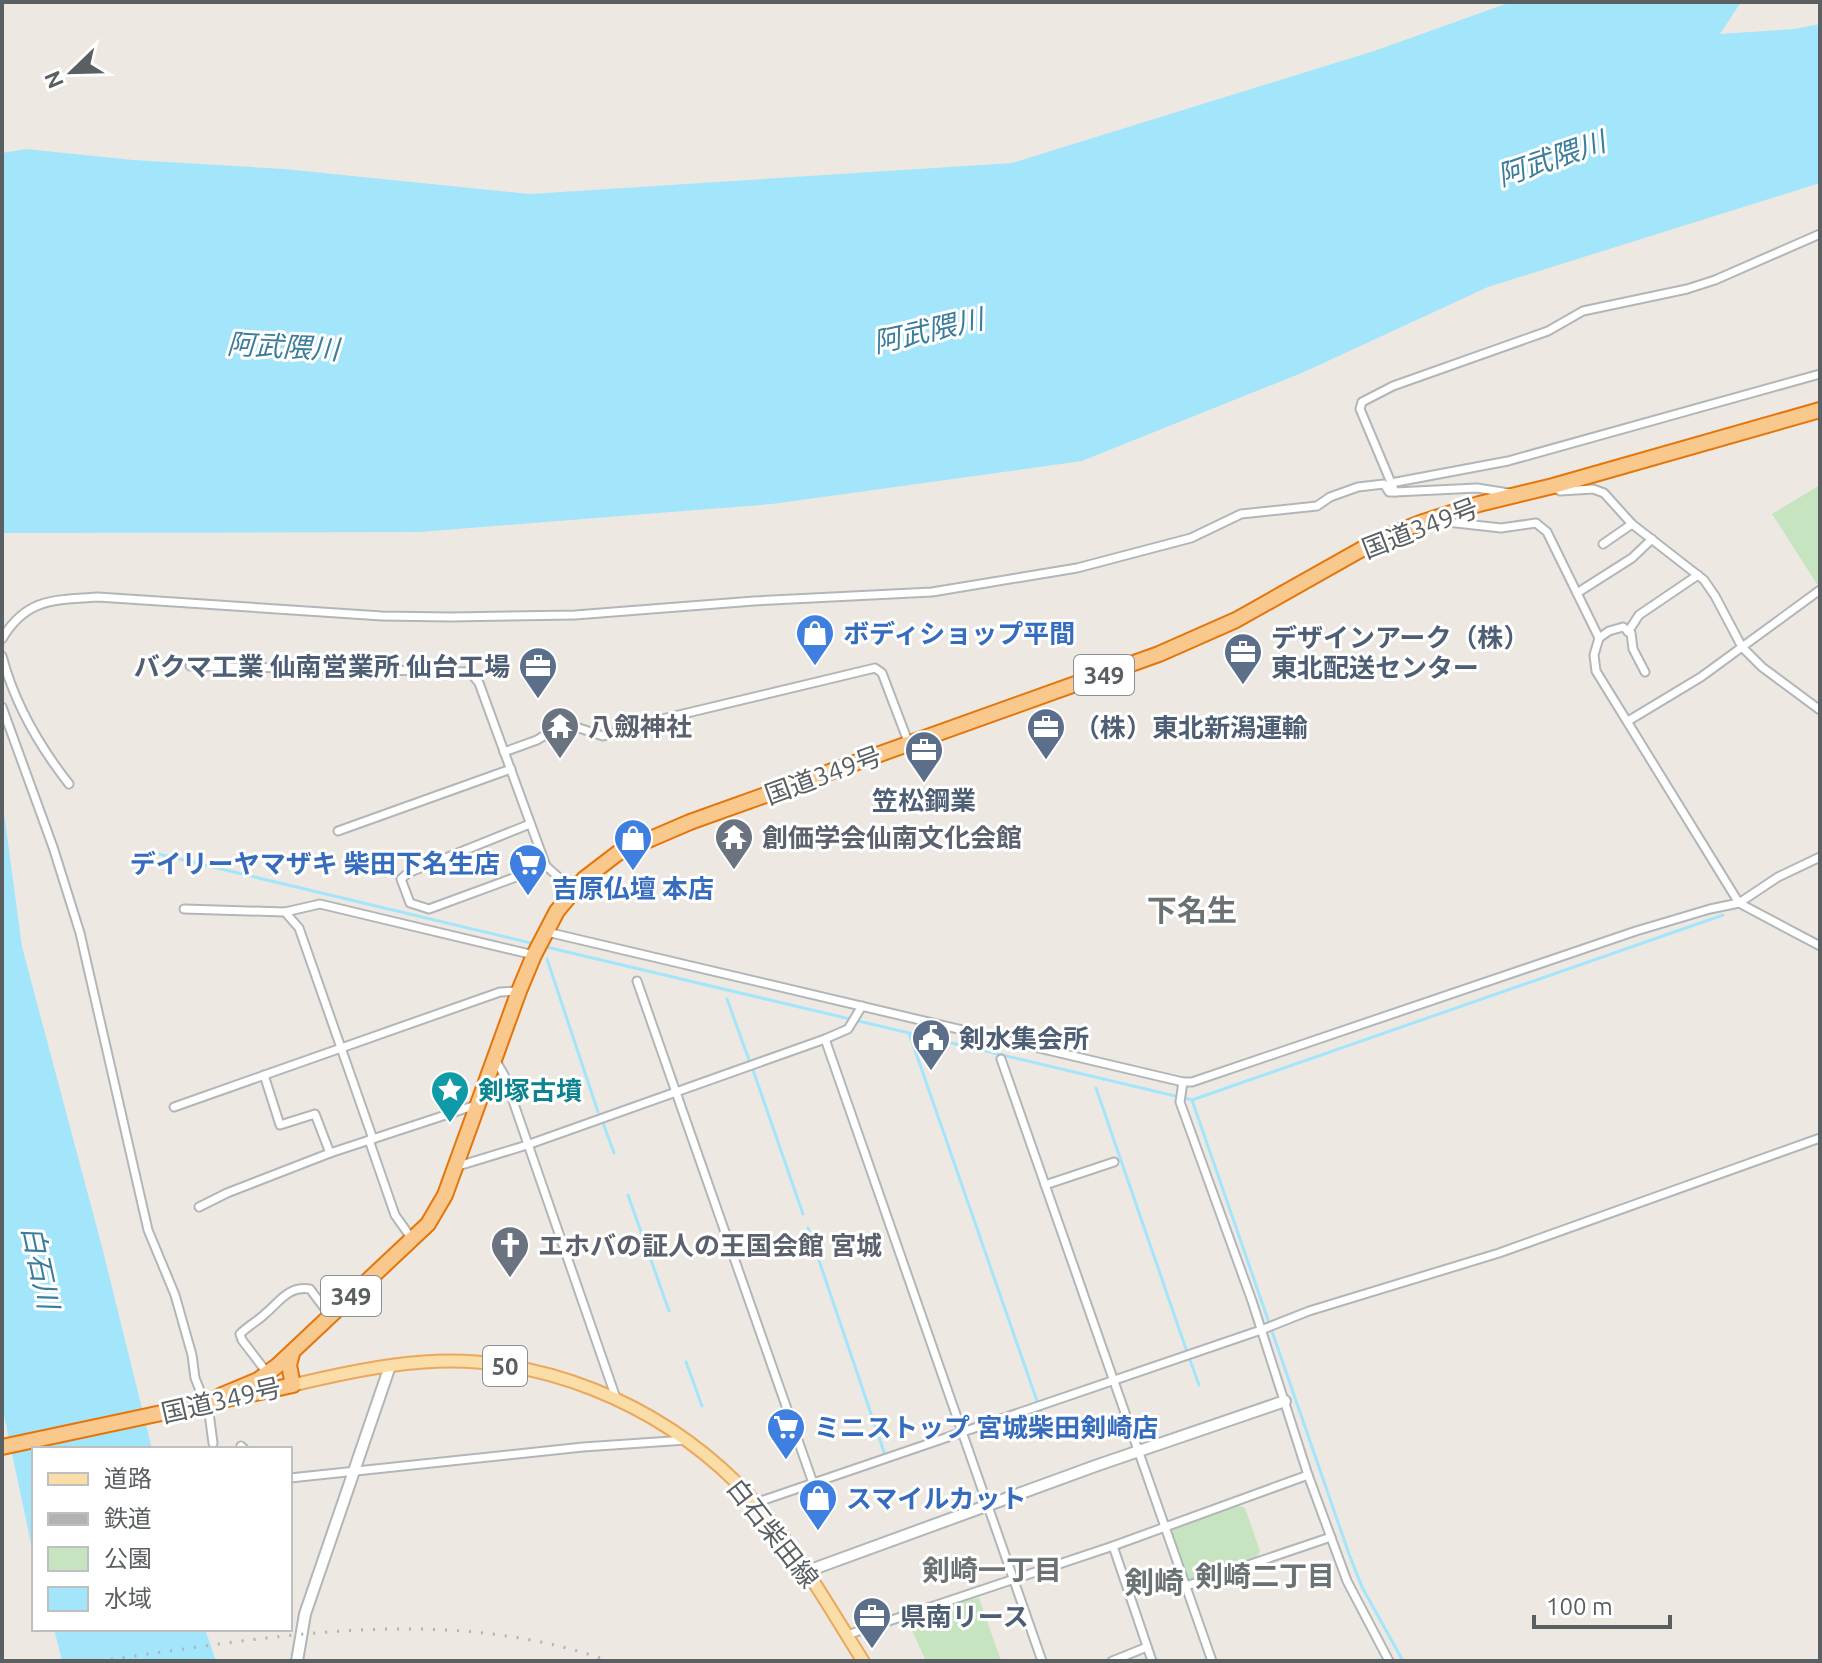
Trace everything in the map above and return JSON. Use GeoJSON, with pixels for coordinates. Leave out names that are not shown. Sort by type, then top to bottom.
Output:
{"type":"FeatureCollection","features":[{"type":"Feature","properties":{"kind":"highway","name":"国道349号"},"geometry":{"type":"LineString","coordinates":[[2,1447],[293,1385],[289,1365],[292,1354],[327,1317],[413,1240],[439,1209],[519,991],[544,934],[573,890],[595,870],[634,844],[1092,679],[1201,636],[1270,602],[1378,540],[1433,518],[1820,410]]}},
{"type":"Feature","properties":{"kind":"highway","name":"349"},"geometry":{"type":"LineString","coordinates":[[206,1404],[268,1374],[292,1354]]}},
{"type":"Feature","properties":{"kind":"main road","name":"白石柴田線"},"geometry":{"type":"LineString","coordinates":[[293,1385],[390,1366],[445,1362],[533,1371],[616,1398],[688,1440],[738,1484],[805,1572],[863,1661]]}},
{"type":"Feature","properties":{"kind":"street"},"geometry":{"type":"LineString","coordinates":[[1395,492],[1360,409],[1365,399],[1397,384],[1548,331],[1583,311],[1715,280],[1820,234]]}},
{"type":"Feature","properties":{"kind":"street"},"geometry":{"type":"LineString","coordinates":[[1391,483],[1508,461],[1820,374]]}},
{"type":"Feature","properties":{"kind":"street"},"geometry":{"type":"LineString","coordinates":[[2,639],[28,608],[58,599],[98,597],[340,614],[450,617],[575,615],[754,601],[932,592],[1077,568],[1191,538],[1241,514],[1317,506],[1330,497],[1358,487],[1384,484],[1389,492],[1477,488],[1514,496]]}},
{"type":"Feature","properties":{"kind":"street"},"geometry":{"type":"LineString","coordinates":[[1553,486],[1560,491],[1599,490],[1632,524],[1698,575],[1715,596],[1742,647],[1788,688],[1820,710]]}},
{"type":"Feature","properties":{"kind":"street"},"geometry":{"type":"LineString","coordinates":[[1433,518],[1440,522],[1480,527],[1501,528],[1536,523],[1547,532],[1599,638]]}},
{"type":"Feature","properties":{"kind":"street"},"geometry":{"type":"LineString","coordinates":[[1603,544],[1632,524]]}},
{"type":"Feature","properties":{"kind":"street"},"geometry":{"type":"LineString","coordinates":[[1577,593],[1632,558],[1652,539]]}},
{"type":"Feature","properties":{"kind":"street"},"geometry":{"type":"LineString","coordinates":[[1628,632],[1639,615],[1698,575]]}},
{"type":"Feature","properties":{"kind":"street"},"geometry":{"type":"LineString","coordinates":[[1628,721],[1701,677],[1820,590]]}},
{"type":"Feature","properties":{"kind":"street"},"geometry":{"type":"LineString","coordinates":[[1645,672],[1623,627],[1599,638],[1594,655],[1596,671],[1739,903],[1820,946]]}},
{"type":"Feature","properties":{"kind":"street"},"geometry":{"type":"LineString","coordinates":[[2,656],[9,685],[53,764],[69,784]]}},
{"type":"Feature","properties":{"kind":"street"},"geometry":{"type":"LineString","coordinates":[[190,666],[470,672],[479,683],[546,866],[573,890]]}},
{"type":"Feature","properties":{"kind":"street"},"geometry":{"type":"LineString","coordinates":[[504,752],[537,740],[555,729],[573,726],[603,736],[700,709],[875,668],[882,673],[909,744]]}},
{"type":"Feature","properties":{"kind":"street"},"geometry":{"type":"LineString","coordinates":[[2,707],[53,847],[80,933],[148,1230],[175,1295],[192,1355],[195,1378],[206,1404],[213,1443]]}},
{"type":"Feature","properties":{"kind":"street"},"geometry":{"type":"LineString","coordinates":[[338,831],[511,769]]}},
{"type":"Feature","properties":{"kind":"street"},"geometry":{"type":"LineString","coordinates":[[530,824],[408,873],[401,879],[410,903],[429,909],[546,866]]}},
{"type":"Feature","properties":{"kind":"street"},"geometry":{"type":"LineString","coordinates":[[544,934],[1183,1085],[1636,931],[1739,903],[1778,877],[1820,857]]}},
{"type":"Feature","properties":{"kind":"street"},"geometry":{"type":"LineString","coordinates":[[184,909],[285,912],[320,904],[535,953]]}},
{"type":"Feature","properties":{"kind":"street"},"geometry":{"type":"LineString","coordinates":[[285,912],[299,928],[395,1215],[413,1240]]}},
{"type":"Feature","properties":{"kind":"street"},"geometry":{"type":"LineString","coordinates":[[637,981],[813,1483]]}},
{"type":"Feature","properties":{"kind":"street"},"geometry":{"type":"LineString","coordinates":[[174,1107],[500,992],[519,991]]}},
{"type":"Feature","properties":{"kind":"street"},"geometry":{"type":"LineString","coordinates":[[455,1167],[527,1145],[674,1090],[825,1039],[848,1029],[861,1008]]}},
{"type":"Feature","properties":{"kind":"street"},"geometry":{"type":"LineString","coordinates":[[825,1039],[1042,1661]]}},
{"type":"Feature","properties":{"kind":"street"},"geometry":{"type":"LineString","coordinates":[[494,1058],[504,1075],[616,1398]]}},
{"type":"Feature","properties":{"kind":"street"},"geometry":{"type":"LineString","coordinates":[[1001,1059],[1212,1661]]}},
{"type":"Feature","properties":{"kind":"street"},"geometry":{"type":"LineString","coordinates":[[264,1075],[280,1125],[315,1114],[330,1153]]}},
{"type":"Feature","properties":{"kind":"street"},"geometry":{"type":"LineString","coordinates":[[1183,1085],[1180,1102],[1265,1327],[1308,1475],[1350,1589],[1389,1661]]}},
{"type":"Feature","properties":{"kind":"street"},"geometry":{"type":"LineString","coordinates":[[199,1207],[330,1153],[478,1104]]}},
{"type":"Feature","properties":{"kind":"street"},"geometry":{"type":"LineString","coordinates":[[755,1503],[1309,1311],[1499,1253],[1820,1138]]}},
{"type":"Feature","properties":{"kind":"street"},"geometry":{"type":"LineString","coordinates":[[1045,1185],[1114,1162]]}},
{"type":"Feature","properties":{"kind":"street"},"geometry":{"type":"LineString","coordinates":[[268,1374],[240,1334],[252,1321],[294,1289],[304,1288],[310,1289],[325,1309],[327,1317]]}},
{"type":"Feature","properties":{"kind":"street"},"geometry":{"type":"LineString","coordinates":[[297,1661],[305,1614],[390,1366]]}},
{"type":"Feature","properties":{"kind":"street"},"geometry":{"type":"LineString","coordinates":[[805,1572],[1285,1401]]}},
{"type":"Feature","properties":{"kind":"street"},"geometry":{"type":"LineString","coordinates":[[292,1478],[583,1447],[688,1440]]}},
{"type":"Feature","properties":{"kind":"street"},"geometry":{"type":"LineString","coordinates":[[847,1635],[1113,1546],[1308,1475]]}},
{"type":"Feature","properties":{"kind":"street"},"geometry":{"type":"LineString","coordinates":[[1186,1586],[1331,1537]]}},
{"type":"Feature","properties":{"kind":"street"},"geometry":{"type":"LineString","coordinates":[[1113,1546],[1152,1661]]}},
{"type":"Feature","properties":{"kind":"street"},"geometry":{"type":"LineString","coordinates":[[1112,1661],[1147,1647]]}},
{"type":"Feature","properties":{"kind":"green space"},"geometry":{"type":"Polygon","coordinates":[[[1820,485],[1820,586],[1819,587],[1772,514],[1820,485]]]}},
{"type":"Feature","properties":{"kind":"green space"},"geometry":{"type":"Polygon","coordinates":[[[1239,1506],[1245,1508],[1260,1551],[1257,1557],[1193,1582],[1186,1578],[1170,1536],[1174,1527],[1239,1506]]]}},
{"type":"Feature","properties":{"kind":"green space"},"geometry":{"type":"Polygon","coordinates":[[[979,1598],[1001,1661],[926,1661],[907,1620],[958,1601],[979,1598]]]}},
{"type":"Feature","properties":{"kind":"water","name":"阿武隈川"},"geometry":{"type":"Polygon","coordinates":[[[1511,2],[1741,2],[1720,34],[1820,24],[1820,183],[1488,287],[1304,372],[1082,461],[772,504],[420,532],[2,533],[2,153],[26,149],[133,160],[284,169],[530,194],[1012,163],[1377,50],[1511,2]]]}},
{"type":"Feature","properties":{"kind":"water","name":"白石川"},"geometry":{"type":"Polygon","coordinates":[[[2,798],[22,947],[152,1447],[32,1447],[32,1548],[2,1406],[2,798]]]}},
{"type":"Feature","properties":{"kind":"water"},"geometry":{"type":"Polygon","coordinates":[[[54,1631],[206,1631],[216,1661],[62,1661],[54,1631]]]}},
{"type":"Feature","properties":{"kind":"waterway"},"geometry":{"type":"LineString","coordinates":[[150,852],[535,944]]}},
{"type":"Feature","properties":{"kind":"waterway"},"geometry":{"type":"LineString","coordinates":[[542,946],[1192,1100],[1723,915]]}},
{"type":"Feature","properties":{"kind":"waterway"},"geometry":{"type":"LineString","coordinates":[[547,959],[598,1112]]}},
{"type":"Feature","properties":{"kind":"waterway"},"geometry":{"type":"LineString","coordinates":[[727,999],[749,1060]]}},
{"type":"Feature","properties":{"kind":"waterway"},"geometry":{"type":"LineString","coordinates":[[909,1033],[1037,1401]]}},
{"type":"Feature","properties":{"kind":"waterway"},"geometry":{"type":"LineString","coordinates":[[753,1070],[803,1214]]}},
{"type":"Feature","properties":{"kind":"waterway"},"geometry":{"type":"LineString","coordinates":[[1096,1088],[1186,1349]]}},
{"type":"Feature","properties":{"kind":"waterway"},"geometry":{"type":"LineString","coordinates":[[1192,1100],[1349,1554],[1362,1587],[1403,1661]]}},
{"type":"Feature","properties":{"kind":"waterway"},"geometry":{"type":"LineString","coordinates":[[603,1123],[614,1153]]}},
{"type":"Feature","properties":{"kind":"waterway"},"geometry":{"type":"LineString","coordinates":[[628,1195],[669,1311]]}},
{"type":"Feature","properties":{"kind":"waterway"},"geometry":{"type":"LineString","coordinates":[[808,1228],[885,1455]]}},
{"type":"Feature","properties":{"kind":"waterway"},"geometry":{"type":"LineString","coordinates":[[1190,1360],[1199,1385]]}},
{"type":"Feature","properties":{"kind":"waterway"},"geometry":{"type":"LineString","coordinates":[[686,1362],[702,1406]]}},
{"type":"Feature","properties":{"kind":"waterway"},"geometry":{"type":"LineString","coordinates":[[1040,1410],[1050,1436]]}},
{"type":"Feature","properties":{"kind":"railway"},"geometry":{"type":"LineString","coordinates":[[99,1661],[291,1635],[419,1629],[483,1633],[546,1643],[609,1661]]}},
{"type":"Feature","properties":{"kind":"place","name":"ボディショップ平間"},"geometry":{"type":"Point","coordinates":[815,667]}},
{"type":"Feature","properties":{"kind":"place","name":"デザインアーク（株） 東北配送センター"},"geometry":{"type":"Point","coordinates":[1243,686]}},
{"type":"Feature","properties":{"kind":"place","name":"バクマ工業 仙南営業所 仙台工場"},"geometry":{"type":"Point","coordinates":[538,700]}},
{"type":"Feature","properties":{"kind":"place","name":"八劔神社"},"geometry":{"type":"Point","coordinates":[560,760]}},
{"type":"Feature","properties":{"kind":"place","name":"（株）東北新潟運輸"},"geometry":{"type":"Point","coordinates":[1046,761]}},
{"type":"Feature","properties":{"kind":"place","name":"笠松鋼業"},"geometry":{"type":"Point","coordinates":[924,784]}},
{"type":"Feature","properties":{"kind":"place","name":"創価学会仙南文化会館"},"geometry":{"type":"Point","coordinates":[734,871]}},
{"type":"Feature","properties":{"kind":"place","name":"吉原仏壇 本店"},"geometry":{"type":"Point","coordinates":[633,872]}},
{"type":"Feature","properties":{"kind":"place","name":"デイリーヤマザキ 柴田下名生店"},"geometry":{"type":"Point","coordinates":[528,897]}},
{"type":"Feature","properties":{"kind":"place","name":"剣水集会所"},"geometry":{"type":"Point","coordinates":[931,1072]}},
{"type":"Feature","properties":{"kind":"place","name":"剣塚古墳"},"geometry":{"type":"Point","coordinates":[450,1124]}},
{"type":"Feature","properties":{"kind":"place","name":"エホバの証人の王国会館 宮城"},"geometry":{"type":"Point","coordinates":[510,1279]}},
{"type":"Feature","properties":{"kind":"place","name":"ミニストップ 宮城柴田剣崎店"},"geometry":{"type":"Point","coordinates":[786,1461]}},
{"type":"Feature","properties":{"kind":"place","name":"スマイルカット"},"geometry":{"type":"Point","coordinates":[818,1532]}},
{"type":"Feature","properties":{"kind":"place","name":"県南リース"},"geometry":{"type":"Point","coordinates":[872,1650]}},
{"type":"Feature","properties":{"kind":"district","name":"下名生"},"geometry":{"type":"Point","coordinates":[1192,910]}},
{"type":"Feature","properties":{"kind":"district","name":"剣崎一丁目"},"geometry":{"type":"Point","coordinates":[992,1569]}},
{"type":"Feature","properties":{"kind":"district","name":"剣崎二丁目"},"geometry":{"type":"Point","coordinates":[1265,1575]}},
{"type":"Feature","properties":{"kind":"district","name":"剣崎"},"geometry":{"type":"Point","coordinates":[1154,1582]}}]}
